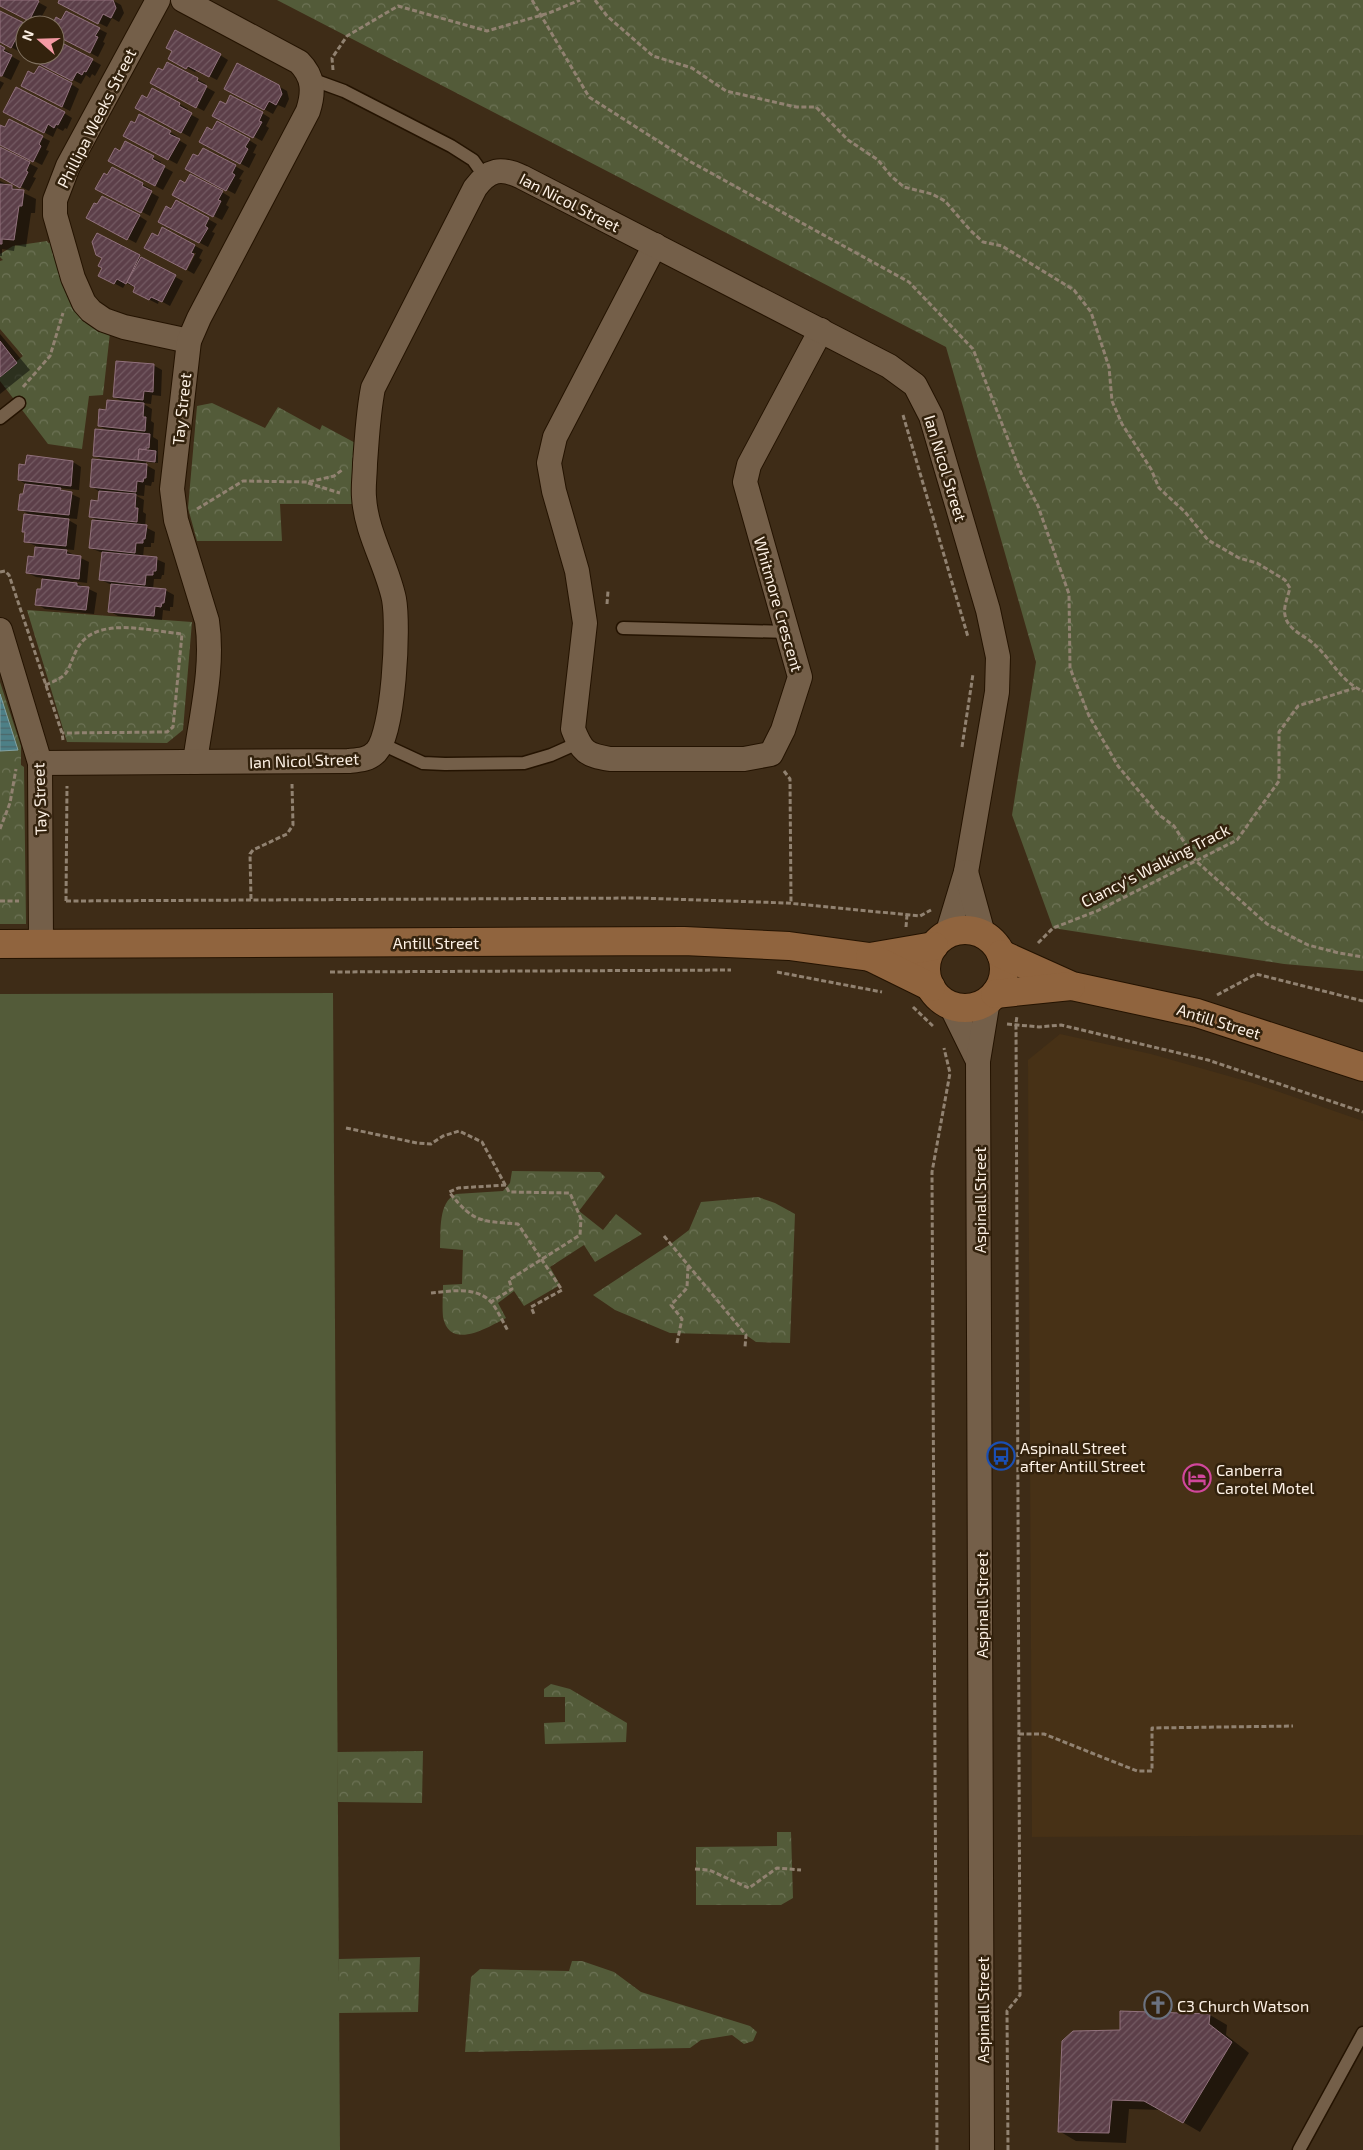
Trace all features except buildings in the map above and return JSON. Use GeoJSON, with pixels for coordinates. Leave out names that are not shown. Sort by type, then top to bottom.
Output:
{"type":"FeatureCollection","features":[{"type":"Feature","properties":{"kind":"main road"},"geometry":{"type":"LineString","coordinates":[[958,931],[971,931],[982,934],[990,939],[1001,954],[1004,964],[1000,985],[992,997],[977,1006],[964,1008],[951,1006],[943,1001],[931,987],[927,977],[926,966],[940,941],[958,931]]}},
{"type":"Feature","properties":{"kind":"main road","name":"Antill Street"},"geometry":{"type":"LineString","coordinates":[[0,944],[684,941],[789,946],[870,957],[931,987]]}},
{"type":"Feature","properties":{"kind":"main road","name":"Antill Street"},"geometry":{"type":"LineString","coordinates":[[870,957],[940,941]]}},
{"type":"Feature","properties":{"kind":"main road","name":"Antill Street"},"geometry":{"type":"LineString","coordinates":[[1001,954],[1072,986],[1197,1013],[1363,1066]]}},
{"type":"Feature","properties":{"kind":"main road","name":"Antill Street"},"geometry":{"type":"LineString","coordinates":[[992,997],[1072,986]]}},
{"type":"Feature","properties":{"kind":"street","name":"Phillipa Weeks Street"},"geometry":{"type":"LineString","coordinates":[[158,0],[68,166],[55,200],[56,220],[73,278],[84,302],[104,320],[124,327],[189,341]]}},
{"type":"Feature","properties":{"kind":"street"},"geometry":{"type":"LineString","coordinates":[[183,0],[289,56],[307,70],[311,80]]}},
{"type":"Feature","properties":{"kind":"street","name":"Tay Street"},"geometry":{"type":"LineString","coordinates":[[195,762],[209,657],[209,638],[207,621],[176,520],[172,489],[189,341],[199,318],[308,111],[313,89],[311,80]]}},
{"type":"Feature","properties":{"kind":"street","name":"Ian Nicol Street"},"geometry":{"type":"LineString","coordinates":[[40,763],[359,760],[368,758],[382,744],[389,718],[396,620],[390,584],[370,527],[364,498],[369,408],[373,388],[475,188],[486,177],[496,171],[511,172],[889,366],[915,386],[931,416],[988,610],[998,657],[997,692],[966,872],[940,941]]}},
{"type":"Feature","properties":{"kind":"street"},"geometry":{"type":"LineString","coordinates":[[655,245],[555,437],[549,463],[554,491],[577,571],[585,623],[573,729],[578,743],[590,755],[610,759],[744,759],[771,754]]}},
{"type":"Feature","properties":{"kind":"street","name":"Whitmore Crescent"},"geometry":{"type":"LineString","coordinates":[[771,754],[783,730],[800,677],[745,482],[749,465],[821,330]]}},
{"type":"Feature","properties":{"kind":"street","name":"Tay Street"},"geometry":{"type":"LineString","coordinates":[[0,630],[40,763],[41,944]]}},
{"type":"Feature","properties":{"kind":"street","name":"Ian Nicol Street"},"geometry":{"type":"LineString","coordinates":[[966,872],[982,934]]}},
{"type":"Feature","properties":{"kind":"street","name":"Aspinall Street"},"geometry":{"type":"LineString","coordinates":[[982,2150],[978,1061],[992,997]]}},
{"type":"Feature","properties":{"kind":"street","name":"Aspinall Street"},"geometry":{"type":"LineString","coordinates":[[951,1006],[978,1061]]}},
{"type":"Feature","properties":{"kind":"lane"},"geometry":{"type":"LineString","coordinates":[[311,80],[335,88],[451,146],[473,160],[486,177]]}},
{"type":"Feature","properties":{"kind":"lane"},"geometry":{"type":"LineString","coordinates":[[0,418],[19,403]]}},
{"type":"Feature","properties":{"kind":"lane"},"geometry":{"type":"LineString","coordinates":[[623,628],[788,632]]}},
{"type":"Feature","properties":{"kind":"lane"},"geometry":{"type":"LineString","coordinates":[[382,744],[423,763],[445,764],[524,763],[551,755],[578,743]]}},
{"type":"Feature","properties":{"kind":"lane"},"geometry":{"type":"LineString","coordinates":[[1299,2150],[1363,2033]]}},
{"type":"Feature","properties":{"kind":"path"},"geometry":{"type":"LineString","coordinates":[[335,88],[332,58],[347,36],[398,6],[487,31],[550,13],[580,0]]}},
{"type":"Feature","properties":{"kind":"path"},"geometry":{"type":"LineString","coordinates":[[595,0],[607,16],[653,56],[692,68],[726,91],[796,107],[816,108],[848,140],[878,160],[891,176],[904,187],[932,194],[944,201],[983,242],[1002,246],[1074,290],[1091,312],[1110,367],[1112,401],[1122,424],[1151,469],[1159,488],[1185,512],[1208,540],[1239,558],[1257,564],[1284,580],[1290,588],[1284,615],[1290,626],[1316,645],[1334,669],[1355,688],[1363,691]]}},
{"type":"Feature","properties":{"kind":"path"},"geometry":{"type":"LineString","coordinates":[[19,403],[14,398],[50,356],[73,278]]}},
{"type":"Feature","properties":{"kind":"path"},"geometry":{"type":"LineString","coordinates":[[901,407],[969,641]]}},
{"type":"Feature","properties":{"kind":"path"},"geometry":{"type":"LineString","coordinates":[[176,520],[243,482],[308,482],[334,476],[344,468]]}},
{"type":"Feature","properties":{"kind":"path"},"geometry":{"type":"LineString","coordinates":[[308,482],[350,496],[364,498]]}},
{"type":"Feature","properties":{"kind":"path"},"geometry":{"type":"LineString","coordinates":[[606,610],[608,591]]}},
{"type":"Feature","properties":{"kind":"path"},"geometry":{"type":"LineString","coordinates":[[45,685],[66,674],[81,643],[98,630],[112,627],[182,634],[173,727],[167,732],[62,732]]}},
{"type":"Feature","properties":{"kind":"path"},"geometry":{"type":"LineString","coordinates":[[962,748],[974,669]]}},
{"type":"Feature","properties":{"kind":"path","name":"Clancy's Walking Track"},"geometry":{"type":"LineString","coordinates":[[1034,948],[1053,928],[1096,911],[1237,840],[1279,781],[1280,732],[1298,706],[1355,688]]}},
{"type":"Feature","properties":{"kind":"path"},"geometry":{"type":"LineString","coordinates":[[771,754],[790,779],[791,903]]}},
{"type":"Feature","properties":{"kind":"path"},"geometry":{"type":"LineString","coordinates":[[251,899],[250,854],[253,850],[287,834],[293,825],[292,761]]}},
{"type":"Feature","properties":{"kind":"path"},"geometry":{"type":"LineString","coordinates":[[0,829],[10,803],[16,763]]}},
{"type":"Feature","properties":{"kind":"path"},"geometry":{"type":"LineString","coordinates":[[66,901],[639,898],[791,903],[920,916],[933,909]]}},
{"type":"Feature","properties":{"kind":"path"},"geometry":{"type":"LineString","coordinates":[[330,972],[738,970]]}},
{"type":"Feature","properties":{"kind":"path"},"geometry":{"type":"LineString","coordinates":[[776,972],[889,993]]}},
{"type":"Feature","properties":{"kind":"path"},"geometry":{"type":"LineString","coordinates":[[1197,1013],[1222,991],[1256,974],[1363,1001]]}},
{"type":"Feature","properties":{"kind":"path"},"geometry":{"type":"LineString","coordinates":[[910,1005],[934,1026],[938,1035]]}},
{"type":"Feature","properties":{"kind":"path"},"geometry":{"type":"LineString","coordinates":[[1008,2150],[1007,2011],[1020,1995],[1016,1023],[1038,1027],[1060,1025],[1208,1060],[1363,1112]]}},
{"type":"Feature","properties":{"kind":"path"},"geometry":{"type":"LineString","coordinates":[[937,2150],[932,1172],[950,1073],[943,1044]]}},
{"type":"Feature","properties":{"kind":"path"},"geometry":{"type":"LineString","coordinates":[[346,1128],[417,1143],[431,1144],[443,1136],[459,1130],[482,1142],[509,1192],[570,1194],[581,1219],[580,1235],[510,1280],[512,1289],[491,1302]]}},
{"type":"Feature","properties":{"kind":"path"},"geometry":{"type":"LineString","coordinates":[[506,1185],[458,1188],[449,1192],[464,1210],[482,1221],[518,1224],[542,1258],[562,1290],[531,1307],[534,1314]]}},
{"type":"Feature","properties":{"kind":"path"},"geometry":{"type":"LineString","coordinates":[[664,1236],[746,1335],[745,1347]]}},
{"type":"Feature","properties":{"kind":"path"},"geometry":{"type":"LineString","coordinates":[[677,1343],[682,1319],[671,1305],[687,1288],[688,1266]]}},
{"type":"Feature","properties":{"kind":"path"},"geometry":{"type":"LineString","coordinates":[[431,1292],[469,1290],[491,1302],[508,1331]]}},
{"type":"Feature","properties":{"kind":"path"},"geometry":{"type":"LineString","coordinates":[[1019,1734],[1044,1734],[1137,1771],[1152,1771],[1152,1728],[1293,1726]]}},
{"type":"Feature","properties":{"kind":"path"},"geometry":{"type":"LineString","coordinates":[[695,1869],[710,1870],[749,1888],[777,1868],[801,1870]]}},
{"type":"Feature","properties":{"kind":"shaded area","name":"Canberra Carotel Motel"},"geometry":{"type":"Polygon","coordinates":[[[1060,1034],[1151,1054],[1253,1083],[1363,1121],[1363,1835],[1032,1837],[1028,1060],[1060,1034]]]}},
{"type":"Feature","properties":{"kind":"green space"},"geometry":{"type":"Polygon","coordinates":[[[277,0],[1363,0],[1363,971],[1284,964],[1053,928],[1012,815],[1036,662],[946,347],[277,0]]]}},
{"type":"Feature","properties":{"kind":"green space"},"geometry":{"type":"Polygon","coordinates":[[[47,241],[48,243],[51,242],[110,333],[103,395],[89,396],[82,449],[48,444],[0,381],[0,375],[23,356],[0,329],[0,261],[3,260],[0,254],[13,246],[47,241]]]}},
{"type":"Feature","properties":{"kind":"green space"},"geometry":{"type":"Polygon","coordinates":[[[212,403],[265,428],[278,407],[320,430],[322,425],[361,446],[356,504],[280,504],[282,541],[197,541],[188,508],[197,406],[212,403]]]}},
{"type":"Feature","properties":{"kind":"green space"},"geometry":{"type":"Polygon","coordinates":[[[27,610],[192,622],[183,730],[167,743],[67,742],[27,610]]]}},
{"type":"Feature","properties":{"kind":"green space"},"geometry":{"type":"Polygon","coordinates":[[[0,682],[21,746],[21,765],[24,767],[26,924],[0,924],[0,682]]]}},
{"type":"Feature","properties":{"kind":"green space"},"geometry":{"type":"Polygon","coordinates":[[[333,993],[340,2150],[0,2150],[0,994],[333,993]]]}},
{"type":"Feature","properties":{"kind":"green space"},"geometry":{"type":"Polygon","coordinates":[[[512,1171],[600,1172],[605,1177],[579,1211],[603,1230],[616,1214],[642,1234],[595,1262],[584,1245],[550,1267],[560,1285],[524,1306],[514,1291],[498,1303],[506,1318],[471,1334],[462,1335],[454,1333],[447,1327],[443,1317],[443,1285],[462,1284],[463,1250],[440,1248],[443,1210],[450,1198],[456,1194],[503,1191],[510,1183],[512,1171]]]}},
{"type":"Feature","properties":{"kind":"green space"},"geometry":{"type":"Polygon","coordinates":[[[758,1197],[775,1203],[795,1214],[790,1343],[756,1342],[746,1335],[670,1333],[615,1310],[593,1295],[689,1230],[701,1202],[758,1197]]]}},
{"type":"Feature","properties":{"kind":"green space"},"geometry":{"type":"Polygon","coordinates":[[[551,1684],[570,1689],[627,1723],[626,1742],[545,1744],[544,1723],[565,1722],[565,1697],[544,1697],[544,1689],[551,1684]]]}},
{"type":"Feature","properties":{"kind":"green space"},"geometry":{"type":"Polygon","coordinates":[[[423,1751],[422,1803],[338,1802],[337,1752],[423,1751]]]}},
{"type":"Feature","properties":{"kind":"green space"},"geometry":{"type":"Polygon","coordinates":[[[777,1832],[791,1832],[793,1898],[781,1905],[696,1905],[696,1847],[777,1846],[777,1832]]]}},
{"type":"Feature","properties":{"kind":"green space"},"geometry":{"type":"Polygon","coordinates":[[[420,1957],[418,2012],[339,2013],[339,1959],[420,1957]]]}},
{"type":"Feature","properties":{"kind":"green space"},"geometry":{"type":"Polygon","coordinates":[[[572,1961],[582,1961],[614,1972],[641,1992],[750,2026],[757,2032],[753,2041],[744,2044],[732,2035],[701,2040],[690,2048],[465,2052],[471,1977],[480,1969],[569,1971],[572,1961]]]}},
{"type":"Feature","properties":{"kind":"water"},"geometry":{"type":"Polygon","coordinates":[[[0,694],[18,750],[0,751],[0,694]]]}},
{"type":"Feature","properties":{"kind":"place","name":"Aspinall Street after Antill Street"},"geometry":{"type":"Point","coordinates":[1001,1456]}},
{"type":"Feature","properties":{"kind":"place","name":"Canberra Carotel Motel"},"geometry":{"type":"Point","coordinates":[1197,1478]}},
{"type":"Feature","properties":{"kind":"place","name":"C3 Church Watson"},"geometry":{"type":"Point","coordinates":[1158,2005]}}]}
